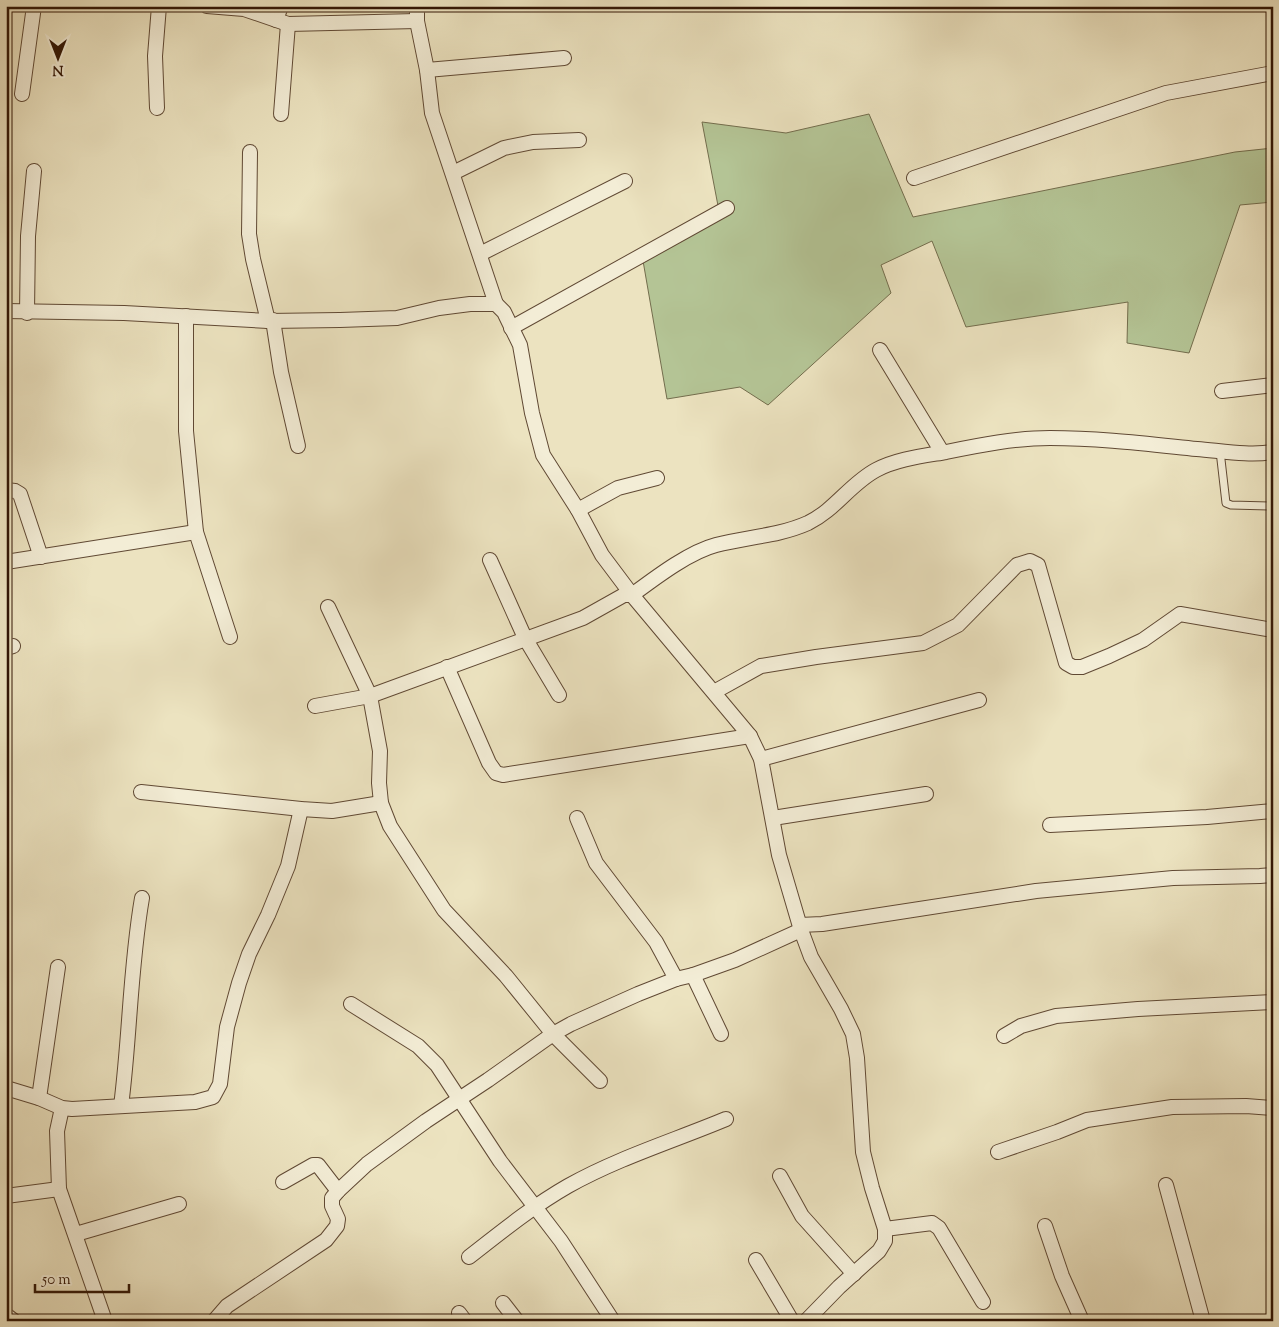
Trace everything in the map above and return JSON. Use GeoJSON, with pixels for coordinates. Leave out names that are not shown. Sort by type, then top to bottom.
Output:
{"type":"FeatureCollection","features":[{"type":"Feature","properties":{"kind":"street"},"geometry":{"type":"LineString","coordinates":[[22,94],[34,6]]}},
{"type":"Feature","properties":{"kind":"street"},"geometry":{"type":"LineString","coordinates":[[157,108],[154,56],[159,6]]}},
{"type":"Feature","properties":{"kind":"street"},"geometry":{"type":"LineString","coordinates":[[207,6],[244,9],[282,22],[417,21]]}},
{"type":"Feature","properties":{"kind":"street"},"geometry":{"type":"LineString","coordinates":[[281,6],[281,114]]}},
{"type":"Feature","properties":{"kind":"street"},"geometry":{"type":"LineString","coordinates":[[417,6],[417,21],[428,70],[432,113],[454,173],[465,213],[496,304],[504,312],[520,345],[532,413],[543,454],[578,510],[602,555],[632,595],[750,736],[761,759],[779,855],[800,927],[811,957],[841,1008],[853,1034],[858,1058],[863,1152],[885,1229],[885,1241],[879,1251],[806,1321]]}},
{"type":"Feature","properties":{"kind":"street"},"geometry":{"type":"LineString","coordinates":[[428,70],[564,58]]}},
{"type":"Feature","properties":{"kind":"street"},"geometry":{"type":"LineString","coordinates":[[914,178],[1166,93],[1268,73]]}},
{"type":"Feature","properties":{"kind":"street"},"geometry":{"type":"LineString","coordinates":[[454,173],[504,148],[533,142],[579,140]]}},
{"type":"Feature","properties":{"kind":"street"},"geometry":{"type":"LineString","coordinates":[[250,152],[249,234],[253,259],[270,320],[298,446]]}},
{"type":"Feature","properties":{"kind":"street"},"geometry":{"type":"LineString","coordinates":[[27,313],[28,236],[34,171]]}},
{"type":"Feature","properties":{"kind":"street"},"geometry":{"type":"LineString","coordinates":[[480,254],[625,181]]}},
{"type":"Feature","properties":{"kind":"street"},"geometry":{"type":"LineString","coordinates":[[511,328],[727,208]]}},
{"type":"Feature","properties":{"kind":"street"},"geometry":{"type":"LineString","coordinates":[[6,311],[27,313],[124,313],[270,320],[397,318],[454,306],[496,304]]}},
{"type":"Feature","properties":{"kind":"street"},"geometry":{"type":"LineString","coordinates":[[186,316],[186,431],[196,532],[230,637]]}},
{"type":"Feature","properties":{"kind":"street"},"geometry":{"type":"LineString","coordinates":[[880,350],[942,452]]}},
{"type":"Feature","properties":{"kind":"street"},"geometry":{"type":"LineString","coordinates":[[1222,391],[1273,385]]}},
{"type":"Feature","properties":{"kind":"street"},"geometry":{"type":"LineString","coordinates":[[315,706],[370,696],[447,666],[583,618],[624,594],[632,595],[683,560],[715,546],[773,534],[808,523],[831,509],[856,483],[878,469],[914,458],[988,444],[1048,438],[1100,438],[1220,451],[1264,454],[1273,452]]}},
{"type":"Feature","properties":{"kind":"street"},"geometry":{"type":"LineString","coordinates":[[578,510],[618,488],[657,478]]}},
{"type":"Feature","properties":{"kind":"street"},"geometry":{"type":"LineString","coordinates":[[6,490],[15,491],[20,494],[41,557]]}},
{"type":"Feature","properties":{"kind":"street"},"geometry":{"type":"LineString","coordinates":[[6,562],[196,532]]}},
{"type":"Feature","properties":{"kind":"street"},"geometry":{"type":"LineString","coordinates":[[490,560],[525,638],[558,694]]}},
{"type":"Feature","properties":{"kind":"street"},"geometry":{"type":"LineString","coordinates":[[714,692],[761,666],[923,643],[958,625],[1017,565],[1030,561],[1038,565],[1066,663],[1074,667],[1109,656],[1134,644],[1180,614],[1273,630]]}},
{"type":"Feature","properties":{"kind":"street"},"geometry":{"type":"LineString","coordinates":[[328,607],[370,696],[380,751],[379,783],[381,803],[390,826],[444,910],[506,976],[553,1034],[600,1081]]}},
{"type":"Feature","properties":{"kind":"street"},"geometry":{"type":"LineString","coordinates":[[447,666],[489,762],[496,772],[503,775],[750,736]]}},
{"type":"Feature","properties":{"kind":"street"},"geometry":{"type":"LineString","coordinates":[[761,759],[979,700]]}},
{"type":"Feature","properties":{"kind":"street"},"geometry":{"type":"LineString","coordinates":[[141,792],[332,811],[381,803]]}},
{"type":"Feature","properties":{"kind":"street"},"geometry":{"type":"LineString","coordinates":[[773,818],[926,794]]}},
{"type":"Feature","properties":{"kind":"street"},"geometry":{"type":"LineString","coordinates":[[6,1088],[39,1098],[62,1108],[195,1102],[213,1097],[220,1084],[227,1027],[239,983],[249,954],[268,915],[288,866],[302,809]]}},
{"type":"Feature","properties":{"kind":"street"},"geometry":{"type":"LineString","coordinates":[[1050,824],[1207,817],[1273,811]]}},
{"type":"Feature","properties":{"kind":"street"},"geometry":{"type":"LineString","coordinates":[[577,818],[596,863],[656,942],[676,979]]}},
{"type":"Feature","properties":{"kind":"street"},"geometry":{"type":"LineString","coordinates":[[214,1321],[227,1306],[326,1240],[337,1226],[338,1219],[332,1206],[332,1198],[338,1190],[367,1164],[553,1034],[676,979],[735,960],[800,927],[1036,891],[1173,878],[1273,875]]}},
{"type":"Feature","properties":{"kind":"street"},"geometry":{"type":"LineString","coordinates":[[122,1106],[129,1029],[132,960],[142,898]]}},
{"type":"Feature","properties":{"kind":"street"},"geometry":{"type":"LineString","coordinates":[[39,1098],[58,967]]}},
{"type":"Feature","properties":{"kind":"street"},"geometry":{"type":"LineString","coordinates":[[693,975],[721,1034]]}},
{"type":"Feature","properties":{"kind":"street"},"geometry":{"type":"LineString","coordinates":[[1004,1036],[1021,1026],[1056,1016],[1138,1009],[1273,1002]]}},
{"type":"Feature","properties":{"kind":"street"},"geometry":{"type":"LineString","coordinates":[[351,1004],[418,1046],[437,1065],[500,1161],[562,1241],[613,1321]]}},
{"type":"Feature","properties":{"kind":"street"},"geometry":{"type":"LineString","coordinates":[[998,1152],[1087,1120],[1172,1108],[1246,1106],[1273,1108]]}},
{"type":"Feature","properties":{"kind":"street"},"geometry":{"type":"LineString","coordinates":[[62,1108],[57,1131],[59,1189],[105,1321]]}},
{"type":"Feature","properties":{"kind":"street"},"geometry":{"type":"LineString","coordinates":[[469,1257],[535,1206],[569,1185],[660,1144],[726,1119]]}},
{"type":"Feature","properties":{"kind":"street"},"geometry":{"type":"LineString","coordinates":[[284,1182],[313,1165],[318,1165],[338,1190]]}},
{"type":"Feature","properties":{"kind":"street"},"geometry":{"type":"LineString","coordinates":[[780,1176],[802,1216],[854,1274]]}},
{"type":"Feature","properties":{"kind":"street"},"geometry":{"type":"LineString","coordinates":[[1166,1185],[1202,1321]]}},
{"type":"Feature","properties":{"kind":"street"},"geometry":{"type":"LineString","coordinates":[[6,1196],[59,1189]]}},
{"type":"Feature","properties":{"kind":"street"},"geometry":{"type":"LineString","coordinates":[[76,1234],[179,1204]]}},
{"type":"Feature","properties":{"kind":"street"},"geometry":{"type":"LineString","coordinates":[[885,1229],[932,1223],[939,1228],[983,1302]]}},
{"type":"Feature","properties":{"kind":"street"},"geometry":{"type":"LineString","coordinates":[[1045,1226],[1062,1276],[1082,1321]]}},
{"type":"Feature","properties":{"kind":"street"},"geometry":{"type":"LineString","coordinates":[[756,1260],[792,1321]]}},
{"type":"Feature","properties":{"kind":"street"},"geometry":{"type":"LineString","coordinates":[[503,1303],[513,1320]]}},
{"type":"Feature","properties":{"kind":"street"},"geometry":{"type":"LineString","coordinates":[[6,1315],[14,1321]]}},
{"type":"Feature","properties":{"kind":"lane"},"geometry":{"type":"LineString","coordinates":[[1220,451],[1226,503],[1231,505],[1268,506]]}},
{"type":"Feature","properties":{"kind":"green space"},"geometry":{"type":"Polygon","coordinates":[[[869,114],[913,217],[1235,152],[1273,148],[1273,202],[1240,205],[1189,353],[1127,343],[1128,302],[966,327],[932,241],[881,265],[891,293],[768,405],[740,387],[667,399],[642,255],[719,211],[702,122],[786,133],[869,114]]]}}]}
